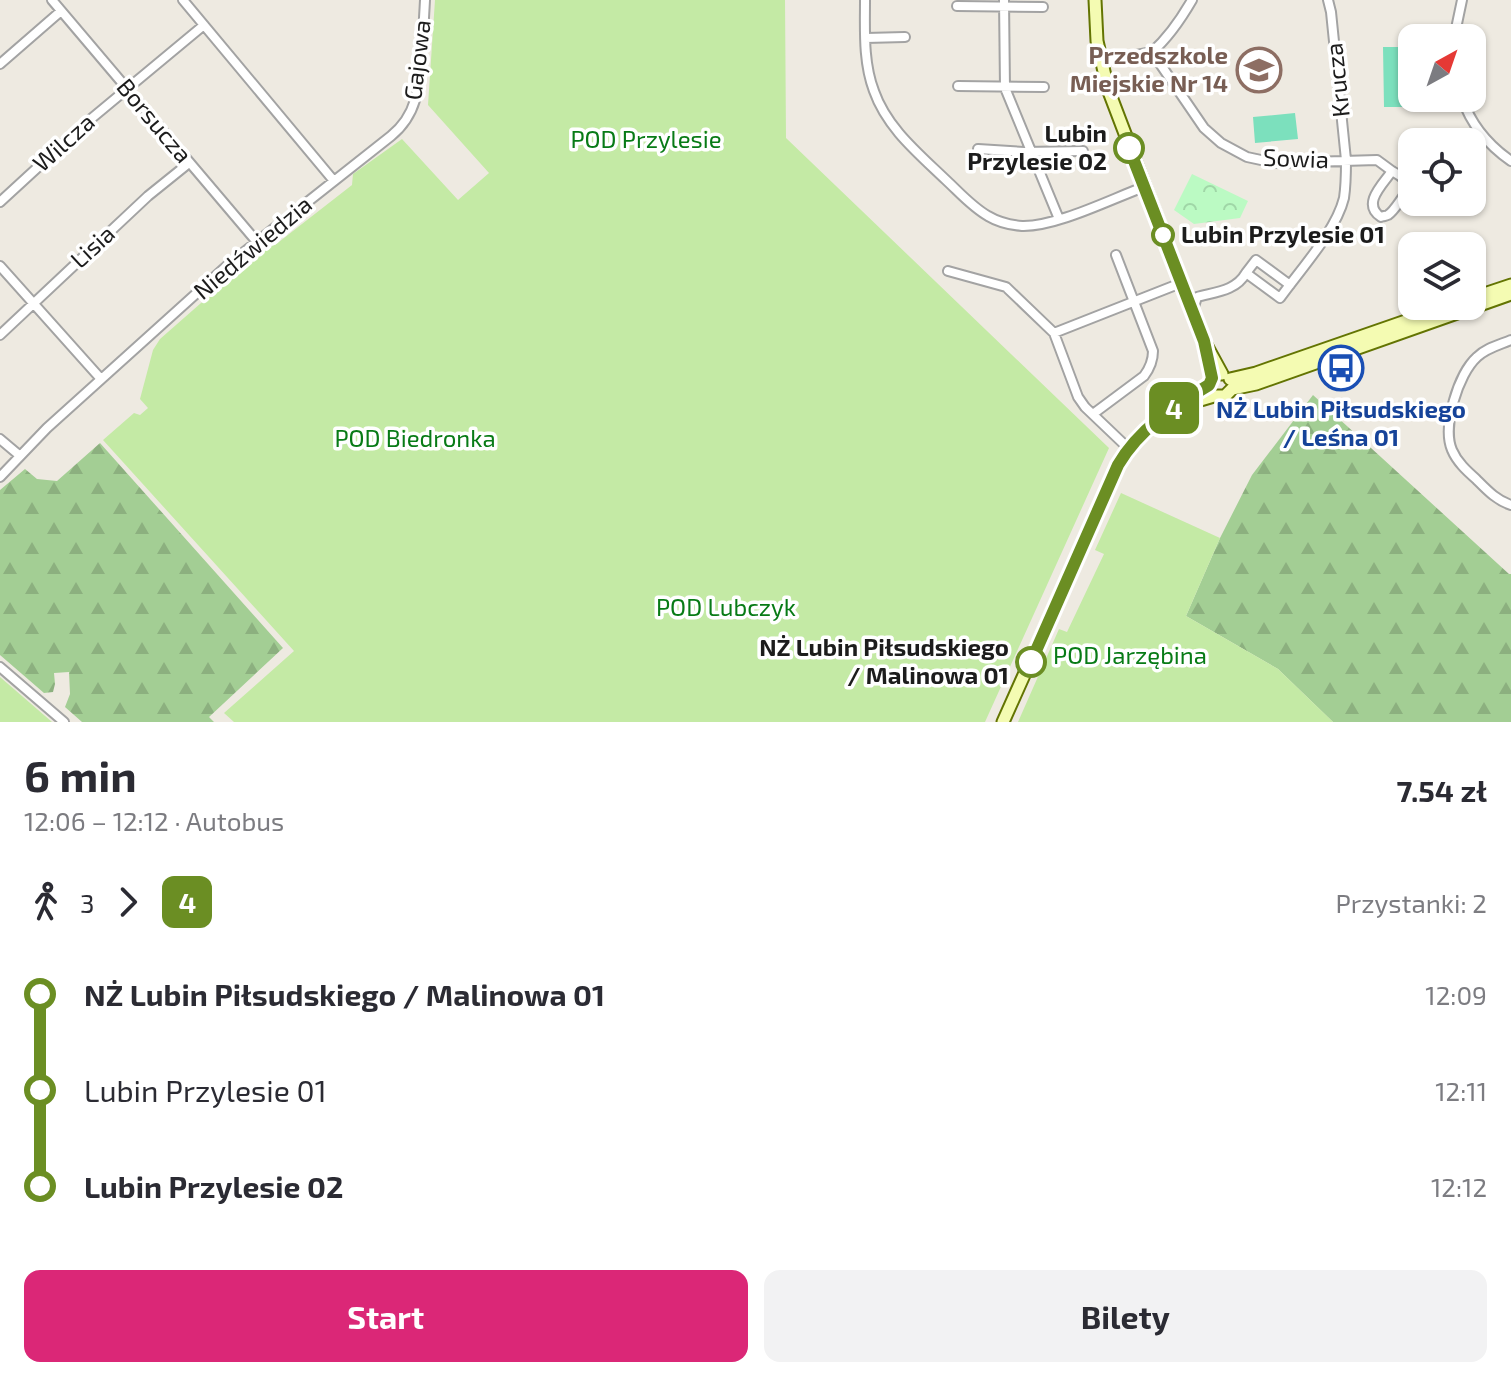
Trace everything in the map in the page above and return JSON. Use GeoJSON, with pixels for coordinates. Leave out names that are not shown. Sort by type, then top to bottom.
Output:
{"type":"FeatureCollection","features":[{"type":"Feature","properties":{"kind":"street","name":"Borsucza"},"geometry":{"type":"LineString","coordinates":[[52,0],[257,242]]}},
{"type":"Feature","properties":{"kind":"street","name":"Niedźwiedzia"},"geometry":{"type":"LineString","coordinates":[[0,477],[47,428],[229,264],[334,181],[183,0]]}},
{"type":"Feature","properties":{"kind":"street","name":"Gajowa"},"geometry":{"type":"LineString","coordinates":[[334,181],[397,132],[414,108],[419,88],[425,0]]}},
{"type":"Feature","properties":{"kind":"street"},"geometry":{"type":"LineString","coordinates":[[865,0],[869,75],[885,116],[900,135],[970,203],[992,218],[1016,225],[1041,225],[1144,187]]}},
{"type":"Feature","properties":{"kind":"street"},"geometry":{"type":"LineString","coordinates":[[1095,0],[1097,41],[1112,100],[1232,412]]}},
{"type":"Feature","properties":{"kind":"street"},"geometry":{"type":"LineString","coordinates":[[1101,62],[1152,52],[1167,37],[1192,0]]}},
{"type":"Feature","properties":{"kind":"street","name":"Krucza"},"geometry":{"type":"LineString","coordinates":[[1246,273],[1280,298],[1330,229],[1343,199],[1346,160],[1328,0]]}},
{"type":"Feature","properties":{"kind":"street"},"geometry":{"type":"LineString","coordinates":[[1456,24],[1462,0]]}},
{"type":"Feature","properties":{"kind":"street"},"geometry":{"type":"LineString","coordinates":[[1004,3],[1005,88],[1059,219]]}},
{"type":"Feature","properties":{"kind":"street"},"geometry":{"type":"LineString","coordinates":[[957,6],[1004,3],[1043,7]]}},
{"type":"Feature","properties":{"kind":"street"},"geometry":{"type":"LineString","coordinates":[[0,64],[61,11]]}},
{"type":"Feature","properties":{"kind":"street","name":"Wilcza"},"geometry":{"type":"LineString","coordinates":[[0,202],[86,123],[204,25]]}},
{"type":"Feature","properties":{"kind":"street"},"geometry":{"type":"LineString","coordinates":[[866,38],[905,37]]}},
{"type":"Feature","properties":{"kind":"street","name":"Sowia"},"geometry":{"type":"LineString","coordinates":[[1152,52],[1204,128],[1221,143],[1247,157],[1275,163],[1346,160]]}},
{"type":"Feature","properties":{"kind":"street"},"geometry":{"type":"LineString","coordinates":[[958,86],[1044,87]]}},
{"type":"Feature","properties":{"kind":"street"},"geometry":{"type":"LineString","coordinates":[[1468,112],[1488,143],[1511,161]]}},
{"type":"Feature","properties":{"kind":"street"},"geometry":{"type":"LineString","coordinates":[[978,149],[1083,151]]}},
{"type":"Feature","properties":{"kind":"street"},"geometry":{"type":"LineString","coordinates":[[1346,160],[1377,160],[1405,180],[1407,190],[1393,210],[1381,217],[1375,214],[1372,201],[1392,171]]}},
{"type":"Feature","properties":{"kind":"street","name":"Lisia"},"geometry":{"type":"LineString","coordinates":[[0,335],[148,196],[189,163]]}},
{"type":"Feature","properties":{"kind":"street"},"geometry":{"type":"LineString","coordinates":[[1093,414],[1144,376],[1153,358],[1116,255]]}},
{"type":"Feature","properties":{"kind":"street"},"geometry":{"type":"LineString","coordinates":[[1193,312],[1197,297],[1235,286],[1256,260],[1290,285]]}},
{"type":"Feature","properties":{"kind":"street"},"geometry":{"type":"LineString","coordinates":[[0,266],[101,379]]}},
{"type":"Feature","properties":{"kind":"street"},"geometry":{"type":"LineString","coordinates":[[948,271],[1006,287],[1054,333],[1078,397],[1128,448]]}},
{"type":"Feature","properties":{"kind":"street"},"geometry":{"type":"LineString","coordinates":[[1054,333],[1181,283]]}},
{"type":"Feature","properties":{"kind":"street"},"geometry":{"type":"LineString","coordinates":[[1486,293],[1511,285]]}},
{"type":"Feature","properties":{"kind":"street"},"geometry":{"type":"LineString","coordinates":[[1221,385],[1256,384],[1511,294]]}},
{"type":"Feature","properties":{"kind":"street"},"geometry":{"type":"LineString","coordinates":[[1003,722],[1118,465],[1128,448],[1147,429],[1165,415],[1221,385],[1409,320]]}},
{"type":"Feature","properties":{"kind":"street"},"geometry":{"type":"LineString","coordinates":[[1511,340],[1488,349],[1470,364],[1448,422],[1448,434],[1456,458],[1492,496],[1511,505]]}},
{"type":"Feature","properties":{"kind":"street"},"geometry":{"type":"LineString","coordinates":[[0,439],[19,455]]}},
{"type":"Feature","properties":{"kind":"street"},"geometry":{"type":"LineString","coordinates":[[0,667],[64,722]]}},
{"type":"Feature","properties":{"kind":"green space"},"geometry":{"type":"Polygon","coordinates":[[[435,0],[785,0],[786,138],[1109,448],[985,722],[234,722],[224,713],[294,651],[103,440],[134,413],[140,415],[148,408],[140,399],[153,350],[160,339],[266,246],[275,245],[352,185],[353,174],[402,139],[458,200],[489,173],[428,105],[435,0]]]}},
{"type":"Feature","properties":{"kind":"green space"},"geometry":{"type":"Polygon","coordinates":[[[1383,47],[1398,47],[1398,107],[1384,107],[1383,47]]]}},
{"type":"Feature","properties":{"kind":"green space"},"geometry":{"type":"Polygon","coordinates":[[[1295,113],[1298,139],[1255,143],[1253,117],[1295,113]]]}},
{"type":"Feature","properties":{"kind":"green space"},"geometry":{"type":"Polygon","coordinates":[[[1192,174],[1248,201],[1240,218],[1194,224],[1174,210],[1192,174]]]}},
{"type":"Feature","properties":{"kind":"green space"},"geometry":{"type":"Polygon","coordinates":[[[1313,395],[1511,574],[1511,722],[1333,722],[1278,669],[1186,616],[1252,475],[1313,395]]]}},
{"type":"Feature","properties":{"kind":"green space"},"geometry":{"type":"Polygon","coordinates":[[[100,443],[283,648],[209,717],[214,722],[82,722],[65,707],[70,694],[69,672],[54,673],[53,692],[44,693],[0,655],[0,490],[25,469],[37,479],[57,481],[100,443]]]}},
{"type":"Feature","properties":{"kind":"green space","name":"POD Jarzębina"},"geometry":{"type":"Polygon","coordinates":[[[1121,493],[1220,538],[1186,616],[1278,669],[1333,722],[1018,722],[1059,629],[1067,632],[1104,554],[1095,550],[1121,493]]]}},
{"type":"Feature","properties":{"kind":"green space"},"geometry":{"type":"Polygon","coordinates":[[[0,677],[52,722],[0,722],[0,677]]]}},
{"type":"Feature","properties":{"kind":"bus line","name":"4"},"geometry":{"type":"LineString","coordinates":[[1031,662],[1128,448],[1157,420],[1209,385],[1212,378],[1204,341],[1129,148]]}},
{"type":"Feature","properties":{"kind":"place","name":"Przedszkole Miejskie Nr 14"},"geometry":{"type":"Point","coordinates":[1259,70]}},
{"type":"Feature","properties":{"kind":"place","name":"Lubin Przylesie 02"},"geometry":{"type":"Point","coordinates":[1129,148]}},
{"type":"Feature","properties":{"kind":"place","name":"Lubin Przylesie 01"},"geometry":{"type":"Point","coordinates":[1163,235]}},
{"type":"Feature","properties":{"kind":"place","name":"NŻ Lubin Piłsudskiego / Leśna 01"},"geometry":{"type":"Point","coordinates":[1341,368]}},
{"type":"Feature","properties":{"kind":"place","name":"NŻ Lubin Piłsudskiego / Malinowa 01"},"geometry":{"type":"Point","coordinates":[1031,662]}},
{"type":"Feature","properties":{"kind":"park label","name":"POD Przylesie"},"geometry":{"type":"Point","coordinates":[646,140]}},
{"type":"Feature","properties":{"kind":"park label","name":"POD Biedronka"},"geometry":{"type":"Point","coordinates":[415,439]}},
{"type":"Feature","properties":{"kind":"park label","name":"POD Lubczyk"},"geometry":{"type":"Point","coordinates":[726,608]}}]}
